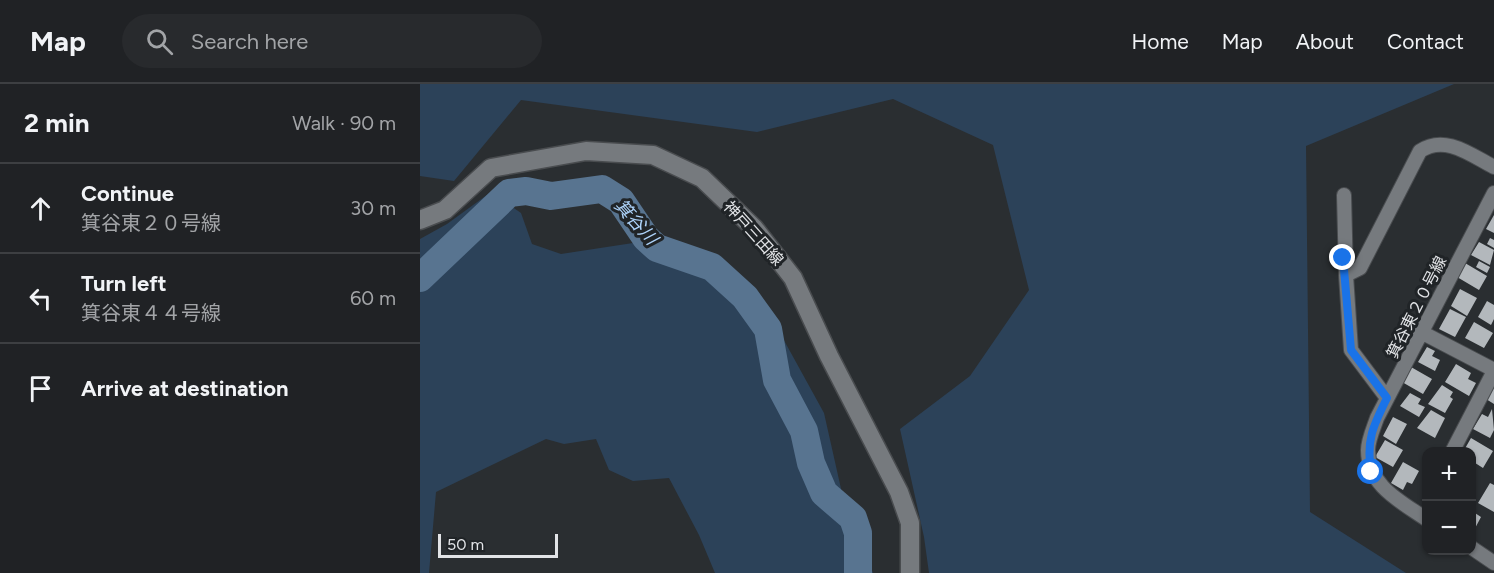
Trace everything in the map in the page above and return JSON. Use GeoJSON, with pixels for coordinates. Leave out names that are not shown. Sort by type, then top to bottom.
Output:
{"type":"FeatureCollection","features":[{"type":"Feature","properties":{"kind":"street"},"geometry":{"type":"LineString","coordinates":[[1346,275],[1360,268],[1420,151],[1430,145],[1449,144],[1494,166]]}},
{"type":"Feature","properties":{"kind":"street","name":"神戸三田線"},"geometry":{"type":"LineString","coordinates":[[420,220],[444,210],[491,168],[586,151],[653,155],[702,178],[754,228],[793,278],[829,356],[899,492],[910,523],[910,573]]}},
{"type":"Feature","properties":{"kind":"street","name":"箕谷東２０号線"},"geometry":{"type":"LineString","coordinates":[[1422,511],[1388,494],[1371,472],[1367,448],[1377,418],[1494,193]]}},
{"type":"Feature","properties":{"kind":"street"},"geometry":{"type":"LineString","coordinates":[[1344,195],[1351,350],[1387,398]]}},
{"type":"Feature","properties":{"kind":"street"},"geometry":{"type":"LineString","coordinates":[[1421,332],[1494,370],[1455,447]]}},
{"type":"Feature","properties":{"kind":"street"},"geometry":{"type":"LineString","coordinates":[[1476,551],[1494,563]]}},
{"type":"Feature","properties":{"kind":"shaded area"},"geometry":{"type":"Polygon","coordinates":[[[420,84],[1454,84],[1306,146],[1310,512],[1406,573],[929,573],[924,537],[900,429],[970,376],[1029,290],[993,145],[893,99],[757,132],[521,100],[454,181],[420,176],[420,84]]]}},
{"type":"Feature","properties":{"kind":"shaded area"},"geometry":{"type":"Polygon","coordinates":[[[491,192],[521,213],[532,244],[561,254],[633,243],[701,273],[775,324],[824,413],[844,502],[873,573],[715,573],[699,535],[669,478],[633,481],[609,470],[596,439],[564,444],[546,439],[436,492],[429,573],[420,573],[420,239],[447,224],[491,192]]]}},
{"type":"Feature","properties":{"kind":"building"},"geometry":{"type":"Polygon","coordinates":[[[1494,215],[1494,233],[1486,229],[1494,215]]]}},
{"type":"Feature","properties":{"kind":"building"},"geometry":{"type":"Polygon","coordinates":[[[1490,238],[1494,240],[1494,248],[1487,244],[1490,238]]]}},
{"type":"Feature","properties":{"kind":"building"},"geometry":{"type":"Polygon","coordinates":[[[1479,242],[1494,250],[1490,265],[1471,255],[1479,242]]]}},
{"type":"Feature","properties":{"kind":"building"},"geometry":{"type":"Polygon","coordinates":[[[1479,261],[1490,267],[1487,273],[1476,267],[1479,261]]]}},
{"type":"Feature","properties":{"kind":"building"},"geometry":{"type":"Polygon","coordinates":[[[1465,263],[1487,276],[1479,290],[1457,277],[1465,263]]]}},
{"type":"Feature","properties":{"kind":"building"},"geometry":{"type":"Polygon","coordinates":[[[1460,289],[1477,298],[1467,316],[1451,306],[1460,289]]]}},
{"type":"Feature","properties":{"kind":"building"},"geometry":{"type":"Polygon","coordinates":[[[1487,301],[1494,305],[1494,319],[1491,325],[1478,317],[1487,301]]]}},
{"type":"Feature","properties":{"kind":"building"},"geometry":{"type":"Polygon","coordinates":[[[1450,309],[1466,317],[1455,337],[1439,329],[1450,309]]]}},
{"type":"Feature","properties":{"kind":"building"},"geometry":{"type":"Polygon","coordinates":[[[1474,322],[1493,333],[1484,348],[1465,338],[1474,322]]]}},
{"type":"Feature","properties":{"kind":"building"},"geometry":{"type":"Polygon","coordinates":[[[1427,347],[1435,351],[1432,356],[1440,360],[1435,371],[1418,362],[1427,347]]]}},
{"type":"Feature","properties":{"kind":"building"},"geometry":{"type":"Polygon","coordinates":[[[1456,364],[1471,373],[1468,379],[1476,383],[1469,396],[1445,382],[1456,364]]]}},
{"type":"Feature","properties":{"kind":"building"},"geometry":{"type":"Polygon","coordinates":[[[1411,367],[1432,379],[1423,394],[1402,382],[1411,367]]]}},
{"type":"Feature","properties":{"kind":"building"},"geometry":{"type":"Polygon","coordinates":[[[1442,385],[1453,392],[1450,397],[1453,399],[1445,413],[1428,404],[1442,385]]]}},
{"type":"Feature","properties":{"kind":"building"},"geometry":{"type":"Polygon","coordinates":[[[1494,386],[1494,404],[1486,399],[1494,386]]]}},
{"type":"Feature","properties":{"kind":"building"},"geometry":{"type":"Polygon","coordinates":[[[1410,393],[1421,399],[1418,404],[1425,407],[1419,417],[1400,406],[1410,393]]]}},
{"type":"Feature","properties":{"kind":"building"},"geometry":{"type":"Polygon","coordinates":[[[1492,409],[1494,430],[1490,438],[1473,429],[1482,414],[1488,417],[1492,409]]]}},
{"type":"Feature","properties":{"kind":"building"},"geometry":{"type":"Polygon","coordinates":[[[1431,410],[1445,418],[1435,438],[1417,428],[1431,410]]]}},
{"type":"Feature","properties":{"kind":"building"},"geometry":{"type":"Polygon","coordinates":[[[1393,417],[1407,424],[1396,444],[1383,436],[1393,417]]]}},
{"type":"Feature","properties":{"kind":"building"},"geometry":{"type":"Polygon","coordinates":[[[1471,438],[1493,451],[1483,468],[1476,464],[1476,447],[1466,447],[1471,438]]]}},
{"type":"Feature","properties":{"kind":"building"},"geometry":{"type":"Polygon","coordinates":[[[1385,440],[1403,450],[1393,467],[1375,457],[1385,440]]]}},
{"type":"Feature","properties":{"kind":"building"},"geometry":{"type":"Polygon","coordinates":[[[1403,462],[1419,471],[1412,484],[1407,482],[1403,490],[1391,483],[1403,462]]]}},
{"type":"Feature","properties":{"kind":"building"},"geometry":{"type":"Polygon","coordinates":[[[1490,483],[1494,485],[1494,512],[1478,503],[1490,483]]]}},
{"type":"Feature","properties":{"kind":"building"},"geometry":{"type":"Polygon","coordinates":[[[1476,514],[1481,517],[1476,526],[1476,514]]]}},
{"type":"Feature","properties":{"kind":"waterway","name":"箕谷川"},"geometry":{"type":"LineString","coordinates":[[420,278],[509,193],[526,191],[551,196],[602,189],[621,201],[646,238],[657,248],[712,267],[745,297],[768,329],[777,380],[804,431],[811,463],[824,493],[853,518],[858,533],[858,573]]}},
{"type":"Feature","properties":{"kind":"route"},"geometry":{"type":"LineString","coordinates":[[1343,258],[1351,350],[1387,398],[1377,418],[1367,448],[1371,472]]}}]}
